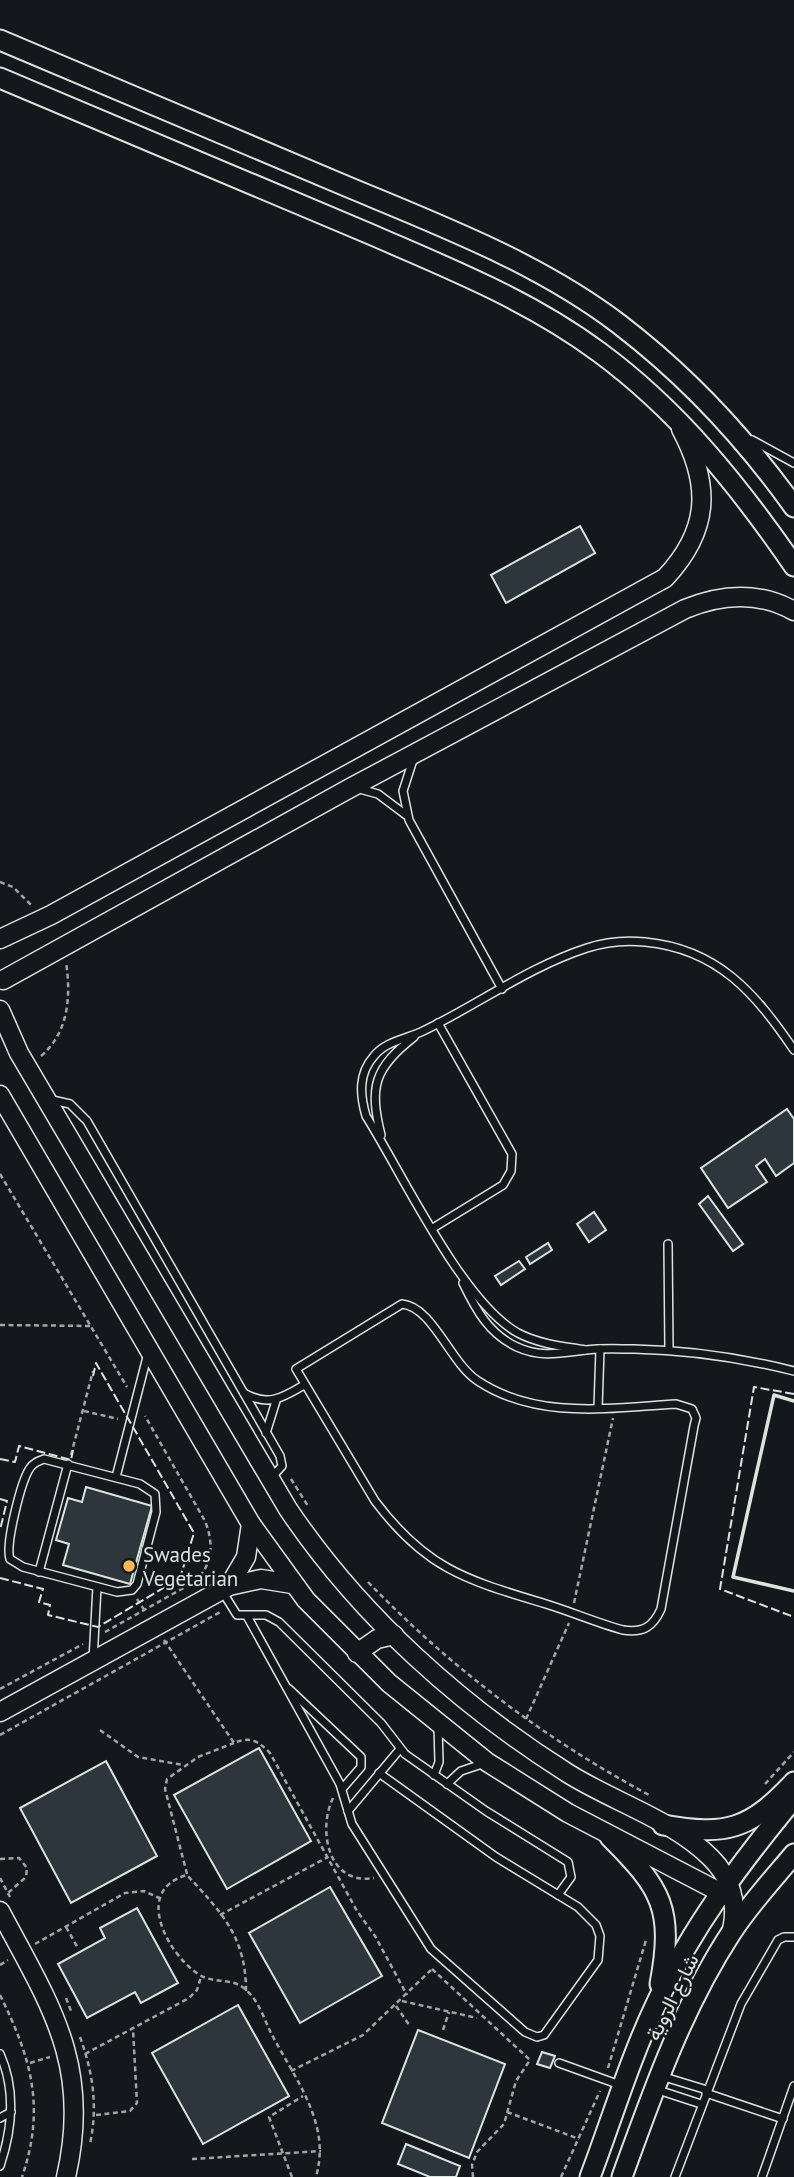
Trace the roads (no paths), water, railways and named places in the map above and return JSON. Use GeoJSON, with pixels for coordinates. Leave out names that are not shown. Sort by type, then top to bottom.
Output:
{"type":"FeatureCollection","features":[{"type":"Feature","properties":{"kind":"main road"},"geometry":{"type":"LineString","coordinates":[[0,40],[389,204],[528,267],[618,323],[658,356],[733,427],[794,506]]}},
{"type":"Feature","properties":{"kind":"main road"},"geometry":{"type":"LineString","coordinates":[[0,78],[475,279],[550,320],[601,354],[674,416],[742,493],[794,566]]}},
{"type":"Feature","properties":{"kind":"main road"},"geometry":{"type":"LineString","coordinates":[[663,1825],[704,1831],[738,1826],[766,1811],[794,1783]]}},
{"type":"Feature","properties":{"kind":"main road"},"geometry":{"type":"LineString","coordinates":[[590,2177],[656,2003],[680,1958],[794,1798]]}},
{"type":"Feature","properties":{"kind":"main road"},"geometry":{"type":"LineString","coordinates":[[610,1837],[644,1871],[661,1903],[666,1934],[656,2003]]}},
{"type":"Feature","properties":{"kind":"main road","name":"شارع الروية"},"geometry":{"type":"LineString","coordinates":[[622,2177],[657,2082],[705,1978],[732,1930],[794,1854]]}},
{"type":"Feature","properties":{"kind":"street"},"geometry":{"type":"LineString","coordinates":[[0,939],[51,915],[665,578],[694,539],[701,516],[702,492],[698,467],[674,416]]}},
{"type":"Feature","properties":{"kind":"street"},"geometry":{"type":"LineString","coordinates":[[0,1002],[1,975],[704,602],[744,596],[765,599],[794,611]]}},
{"type":"Feature","properties":{"kind":"street"},"geometry":{"type":"LineString","coordinates":[[0,1010],[46,1099],[276,1472],[308,1539],[394,1635],[474,1706],[524,1744],[588,1785],[663,1825],[711,1858],[728,1892],[732,1930]]}},
{"type":"Feature","properties":{"kind":"street"},"geometry":{"type":"LineString","coordinates":[[0,1095],[251,1524],[292,1584],[356,1653],[438,1725],[487,1762],[610,1837],[754,1902]]}},
{"type":"Feature","properties":{"kind":"street"},"geometry":{"type":"LineString","coordinates":[[225,1588],[246,1557],[251,1524]]}},
{"type":"Feature","properties":{"kind":"street"},"geometry":{"type":"LineString","coordinates":[[0,1712],[225,1588],[261,1579],[292,1584]]}},
{"type":"Feature","properties":{"kind":"street"},"geometry":{"type":"LineString","coordinates":[[356,1653],[377,1639],[394,1635]]}},
{"type":"Feature","properties":{"kind":"street"},"geometry":{"type":"LineString","coordinates":[[0,1911],[48,2000],[68,2052],[75,2113],[68,2176]]}},
{"type":"Feature","properties":{"kind":"lane"},"geometry":{"type":"LineString","coordinates":[[733,427],[780,458],[794,463]]}},
{"type":"Feature","properties":{"kind":"lane"},"geometry":{"type":"LineString","coordinates":[[420,751],[411,763],[404,784],[404,806],[409,820],[502,989]]}},
{"type":"Feature","properties":{"kind":"lane"},"geometry":{"type":"LineString","coordinates":[[352,787],[378,794],[409,820]]}},
{"type":"Feature","properties":{"kind":"lane"},"geometry":{"type":"LineString","coordinates":[[794,1050],[753,994],[729,973],[703,958],[664,946],[616,942],[588,947],[420,1032],[386,1046],[374,1055],[365,1069],[361,1101],[366,1116],[457,1268],[480,1316],[504,1340],[519,1348],[543,1354],[600,1349],[669,1350],[719,1356],[794,1371]]}},
{"type":"Feature","properties":{"kind":"lane"},"geometry":{"type":"LineString","coordinates":[[433,1228],[503,1185],[511,1171],[512,1154],[438,1023]]}},
{"type":"Feature","properties":{"kind":"lane"},"geometry":{"type":"LineString","coordinates":[[382,1141],[375,1111],[376,1081],[391,1056],[420,1032]]}},
{"type":"Feature","properties":{"kind":"lane"},"geometry":{"type":"LineString","coordinates":[[46,1099],[70,1104],[83,1114],[266,1433],[276,1472]]}},
{"type":"Feature","properties":{"kind":"lane"},"geometry":{"type":"LineString","coordinates":[[668,1244],[669,1350]]}},
{"type":"Feature","properties":{"kind":"lane"},"geometry":{"type":"LineString","coordinates":[[457,1268],[487,1308],[518,1333],[540,1342],[585,1350]]}},
{"type":"Feature","properties":{"kind":"lane"},"geometry":{"type":"LineString","coordinates":[[402,1304],[421,1310],[460,1367],[494,1391],[550,1408],[685,1404],[696,1418],[661,1609],[656,1620],[647,1629],[635,1632],[470,1581],[426,1556],[390,1521],[375,1501],[304,1385],[296,1372],[298,1365],[402,1304]]}},
{"type":"Feature","properties":{"kind":"lane"},"geometry":{"type":"LineString","coordinates":[[116,1477],[149,1349]]}},
{"type":"Feature","properties":{"kind":"lane"},"geometry":{"type":"LineString","coordinates":[[598,1408],[600,1349]]}},
{"type":"Feature","properties":{"kind":"lane"},"geometry":{"type":"LineString","coordinates":[[243,1392],[259,1400],[276,1401],[304,1385]]}},
{"type":"Feature","properties":{"kind":"lane"},"geometry":{"type":"LineString","coordinates":[[266,1433],[276,1401]]}},
{"type":"Feature","properties":{"kind":"lane"},"geometry":{"type":"LineString","coordinates":[[44,1459],[116,1477],[149,1487],[158,1503],[137,1584],[132,1590],[117,1592],[15,1564],[7,1551],[8,1543],[30,1467],[44,1459]]}},
{"type":"Feature","properties":{"kind":"lane"},"geometry":{"type":"LineString","coordinates":[[40,1572],[68,1464]]}},
{"type":"Feature","properties":{"kind":"lane"},"geometry":{"type":"LineString","coordinates":[[93,1660],[97,1587]]}},
{"type":"Feature","properties":{"kind":"lane"},"geometry":{"type":"LineString","coordinates":[[225,1588],[232,1611],[247,1616],[266,1615],[279,1622],[381,1723],[400,1749],[447,1784],[568,1861],[571,1877],[558,1895]]}},
{"type":"Feature","properties":{"kind":"lane"},"geometry":{"type":"LineString","coordinates":[[247,1616],[341,1787],[352,1824],[440,1960],[530,2036],[544,2035],[591,1971],[601,1948],[600,1936],[588,1915],[496,1857],[379,1773]]}},
{"type":"Feature","properties":{"kind":"lane"},"geometry":{"type":"LineString","coordinates":[[284,1684],[361,1757],[363,1764],[341,1787]]}},
{"type":"Feature","properties":{"kind":"lane"},"geometry":{"type":"LineString","coordinates":[[434,1775],[439,1762],[438,1725]]}},
{"type":"Feature","properties":{"kind":"lane"},"geometry":{"type":"LineString","coordinates":[[348,1811],[400,1749]]}},
{"type":"Feature","properties":{"kind":"lane"},"geometry":{"type":"LineString","coordinates":[[447,1784],[461,1771],[487,1762]]}},
{"type":"Feature","properties":{"kind":"lane"},"geometry":{"type":"LineString","coordinates":[[675,2177],[706,2091],[748,1990],[778,1940],[794,1937]]}},
{"type":"Feature","properties":{"kind":"lane"},"geometry":{"type":"LineString","coordinates":[[0,2054],[9,2086],[11,2112],[8,2141],[0,2166]]}},
{"type":"Feature","properties":{"kind":"lane"},"geometry":{"type":"LineString","coordinates":[[559,2063],[624,2087]]}},
{"type":"Feature","properties":{"kind":"lane"},"geometry":{"type":"LineString","coordinates":[[657,2082],[706,2091],[783,2119]]}},
{"type":"Feature","properties":{"kind":"lane"},"geometry":{"type":"LineString","coordinates":[[657,2082],[701,2104]]}},
{"type":"Feature","properties":{"kind":"lane"},"geometry":{"type":"LineString","coordinates":[[762,2177],[794,2086]]}},
{"type":"Feature","properties":{"kind":"lane"},"geometry":{"type":"LineString","coordinates":[[0,2118],[11,2112]]}},
{"type":"Feature","properties":{"kind":"place","name":"Swades Vegetarian"},"geometry":{"type":"Point","coordinates":[129,1566]}}]}
